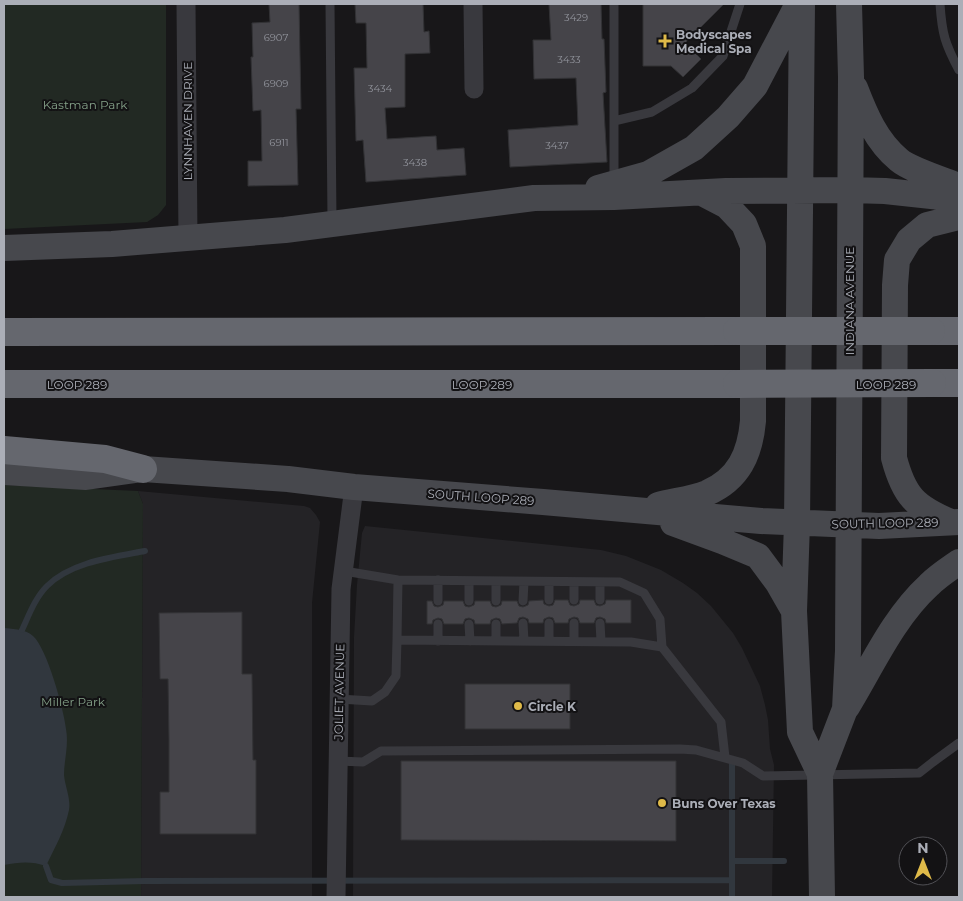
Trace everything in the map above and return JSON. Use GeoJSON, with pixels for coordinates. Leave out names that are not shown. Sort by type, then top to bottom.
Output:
{"type":"FeatureCollection","features":[{"type":"Feature","properties":{"kind":"highway"},"geometry":{"type":"LineString","coordinates":[[4,332],[959,331]]}},
{"type":"Feature","properties":{"kind":"highway","name":"LOOP 289"},"geometry":{"type":"LineString","coordinates":[[4,384],[959,383]]}},
{"type":"Feature","properties":{"kind":"highway"},"geometry":{"type":"LineString","coordinates":[[4,450],[105,459],[143,469]]}},
{"type":"Feature","properties":{"kind":"main road"},"geometry":{"type":"LineString","coordinates":[[4,248],[112,244],[285,230],[600,188],[648,174],[694,148],[728,116],[755,86],[798,4]]}},
{"type":"Feature","properties":{"kind":"main road","name":"INDIANA AVENUE"},"geometry":{"type":"LineString","coordinates":[[802,4],[797,523],[794,611],[800,732],[820,774]]}},
{"type":"Feature","properties":{"kind":"main road","name":"INDIANA AVENUE"},"geometry":{"type":"LineString","coordinates":[[822,897],[820,774],[846,709],[848,651],[851,77],[849,4]]}},
{"type":"Feature","properties":{"kind":"main road"},"geometry":{"type":"LineString","coordinates":[[851,77],[865,114],[880,140],[900,161],[959,186]]}},
{"type":"Feature","properties":{"kind":"main road"},"geometry":{"type":"LineString","coordinates":[[534,198],[614,198],[702,193],[850,190],[885,191],[959,199]]}},
{"type":"Feature","properties":{"kind":"main road"},"geometry":{"type":"LineString","coordinates":[[637,510],[707,493],[732,477],[746,455],[752,435],[753,246],[744,224],[727,206],[702,193]]}},
{"type":"Feature","properties":{"kind":"main road"},"geometry":{"type":"LineString","coordinates":[[956,522],[932,514],[915,502],[902,482],[894,458],[895,285],[898,260],[909,240],[927,225],[959,217]]}},
{"type":"Feature","properties":{"kind":"main road","name":"SOUTH LOOP 289"},"geometry":{"type":"LineString","coordinates":[[4,472],[86,477],[143,469],[288,479],[354,487],[761,521],[878,526],[956,522]]}},
{"type":"Feature","properties":{"kind":"main road"},"geometry":{"type":"LineString","coordinates":[[637,510],[758,556],[778,583],[794,611]]}},
{"type":"Feature","properties":{"kind":"main road"},"geometry":{"type":"LineString","coordinates":[[846,709],[902,616],[928,585],[959,562]]}},
{"type":"Feature","properties":{"kind":"street","name":"LYNNHAVEN DRIVE"},"geometry":{"type":"LineString","coordinates":[[186,4],[188,239]]}},
{"type":"Feature","properties":{"kind":"street"},"geometry":{"type":"LineString","coordinates":[[473,4],[474,89]]}},
{"type":"Feature","properties":{"kind":"street","name":"JOLIET AVENUE"},"geometry":{"type":"LineString","coordinates":[[336,897],[341,589],[354,487]]}},
{"type":"Feature","properties":{"kind":"lane"},"geometry":{"type":"LineString","coordinates":[[330,4],[332,224]]}},
{"type":"Feature","properties":{"kind":"lane"},"geometry":{"type":"LineString","coordinates":[[614,4],[614,183]]}},
{"type":"Feature","properties":{"kind":"lane"},"geometry":{"type":"LineString","coordinates":[[614,121],[652,112],[692,88],[723,56],[740,4]]}},
{"type":"Feature","properties":{"kind":"lane"},"geometry":{"type":"LineString","coordinates":[[940,4],[946,46],[959,70]]}},
{"type":"Feature","properties":{"kind":"lane"},"geometry":{"type":"LineString","coordinates":[[344,571],[398,580],[620,582],[644,593],[660,619],[662,647],[721,722],[725,757]]}},
{"type":"Feature","properties":{"kind":"lane"},"geometry":{"type":"LineString","coordinates":[[340,699],[372,701],[385,692],[396,676],[398,580]]}},
{"type":"Feature","properties":{"kind":"lane"},"geometry":{"type":"LineString","coordinates":[[438,580],[438,601]]}},
{"type":"Feature","properties":{"kind":"lane"},"geometry":{"type":"LineString","coordinates":[[469,581],[469,601]]}},
{"type":"Feature","properties":{"kind":"lane"},"geometry":{"type":"LineString","coordinates":[[496,581],[496,601]]}},
{"type":"Feature","properties":{"kind":"lane"},"geometry":{"type":"LineString","coordinates":[[523,601],[524,582]]}},
{"type":"Feature","properties":{"kind":"lane"},"geometry":{"type":"LineString","coordinates":[[549,582],[549,600]]}},
{"type":"Feature","properties":{"kind":"lane"},"geometry":{"type":"LineString","coordinates":[[574,582],[574,600]]}},
{"type":"Feature","properties":{"kind":"lane"},"geometry":{"type":"LineString","coordinates":[[600,583],[600,600]]}},
{"type":"Feature","properties":{"kind":"lane"},"geometry":{"type":"LineString","coordinates":[[523,623],[524,641]]}},
{"type":"Feature","properties":{"kind":"lane"},"geometry":{"type":"LineString","coordinates":[[549,623],[549,641]]}},
{"type":"Feature","properties":{"kind":"lane"},"geometry":{"type":"LineString","coordinates":[[574,623],[574,642]]}},
{"type":"Feature","properties":{"kind":"lane"},"geometry":{"type":"LineString","coordinates":[[600,623],[601,642]]}},
{"type":"Feature","properties":{"kind":"lane"},"geometry":{"type":"LineString","coordinates":[[438,624],[438,641]]}},
{"type":"Feature","properties":{"kind":"lane"},"geometry":{"type":"LineString","coordinates":[[469,624],[470,641]]}},
{"type":"Feature","properties":{"kind":"lane"},"geometry":{"type":"LineString","coordinates":[[496,624],[496,641]]}},
{"type":"Feature","properties":{"kind":"lane"},"geometry":{"type":"LineString","coordinates":[[397,640],[631,642],[662,647]]}},
{"type":"Feature","properties":{"kind":"lane"},"geometry":{"type":"LineString","coordinates":[[338,761],[363,762],[381,751],[696,750],[743,763],[763,776],[919,773],[958,745]]}},
{"type":"Feature","properties":{"kind":"shaded area"},"geometry":{"type":"Polygon","coordinates":[[[138,491],[304,506],[310,508],[320,522],[312,603],[312,897],[141,897],[143,504],[138,491]]]}},
{"type":"Feature","properties":{"kind":"shaded area"},"geometry":{"type":"Polygon","coordinates":[[[365,526],[601,550],[626,556],[661,570],[697,593],[711,606],[733,633],[760,686],[765,705],[770,749],[774,765],[772,897],[353,897],[354,637],[362,533],[365,526]]]}},
{"type":"Feature","properties":{"kind":"shaded area"},"geometry":{"type":"Polygon","coordinates":[[[4,628],[27,632],[38,643],[44,653],[54,680],[65,720],[67,741],[64,775],[69,810],[62,831],[46,866],[25,862],[4,865],[4,628]]]}},
{"type":"Feature","properties":{"kind":"green space","name":"Kastman Park"},"geometry":{"type":"Polygon","coordinates":[[[4,4],[166,4],[166,205],[158,215],[147,222],[4,229],[4,4]]]}},
{"type":"Feature","properties":{"kind":"green space","name":"Miller Park"},"geometry":{"type":"Polygon","coordinates":[[[4,485],[138,491],[143,504],[141,897],[4,897],[4,485]]]}},
{"type":"Feature","properties":{"kind":"building"},"geometry":{"type":"Polygon","coordinates":[[[269,4],[299,4],[301,109],[296,109],[298,185],[248,186],[248,161],[262,161],[261,110],[253,111],[252,23],[270,22],[269,4]]]}},
{"type":"Feature","properties":{"kind":"building"},"geometry":{"type":"Polygon","coordinates":[[[355,4],[423,4],[424,32],[429,31],[430,53],[405,54],[405,107],[385,108],[387,139],[436,136],[437,150],[464,148],[466,175],[366,182],[363,140],[356,141],[354,68],[367,68],[366,23],[356,23],[355,4]]]}},
{"type":"Feature","properties":{"kind":"building"},"geometry":{"type":"Polygon","coordinates":[[[549,4],[601,4],[602,39],[604,39],[606,92],[603,93],[607,162],[510,167],[508,130],[578,125],[576,78],[534,79],[533,40],[551,40],[549,4]]]}},
{"type":"Feature","properties":{"kind":"building","name":"Bodyscapes Medical Spa"},"geometry":{"type":"Polygon","coordinates":[[[643,4],[724,4],[685,43],[701,59],[683,77],[671,66],[643,66],[643,4]]]}},
{"type":"Feature","properties":{"kind":"building"},"geometry":{"type":"Polygon","coordinates":[[[543,600],[544,604],[549,606],[553,605],[555,600],[568,600],[570,605],[574,606],[579,604],[580,600],[594,600],[596,605],[600,606],[605,604],[606,600],[631,600],[631,623],[606,623],[605,619],[600,617],[596,618],[594,623],[580,623],[578,618],[574,617],[569,619],[568,623],[555,623],[553,618],[549,617],[544,619],[543,623],[529,623],[528,619],[523,617],[519,618],[517,623],[502,624],[500,619],[496,618],[491,620],[490,624],[475,624],[474,620],[469,618],[465,619],[463,624],[444,624],[442,619],[438,618],[433,620],[432,624],[427,624],[427,601],[432,601],[434,606],[438,607],[443,605],[444,601],[463,601],[465,606],[469,607],[474,605],[475,601],[490,601],[492,606],[496,607],[501,605],[502,601],[517,601],[519,606],[523,607],[528,605],[529,601],[543,600]]]}},
{"type":"Feature","properties":{"kind":"building"},"geometry":{"type":"Polygon","coordinates":[[[242,612],[242,674],[252,674],[253,760],[256,760],[256,834],[160,834],[160,792],[169,792],[169,740],[168,679],[160,679],[159,613],[242,612]]]}},
{"type":"Feature","properties":{"kind":"building","name":"Circle K"},"geometry":{"type":"Polygon","coordinates":[[[465,684],[570,684],[570,729],[465,729],[465,684]]]}},
{"type":"Feature","properties":{"kind":"building"},"geometry":{"type":"Polygon","coordinates":[[[401,761],[676,761],[676,841],[401,840],[401,761]]]}},
{"type":"Feature","properties":{"kind":"waterway"},"geometry":{"type":"LineString","coordinates":[[22,630],[39,596],[57,578],[68,571],[93,562],[145,551]]}},
{"type":"Feature","properties":{"kind":"waterway"},"geometry":{"type":"LineString","coordinates":[[732,763],[732,897]]}},
{"type":"Feature","properties":{"kind":"waterway"},"geometry":{"type":"LineString","coordinates":[[732,861],[784,861]]}},
{"type":"Feature","properties":{"kind":"waterway"},"geometry":{"type":"LineString","coordinates":[[46,866],[51,880],[62,883],[145,881],[732,880]]}},
{"type":"Feature","properties":{"kind":"place","name":"Bodyscapes Medical Spa"},"geometry":{"type":"Point","coordinates":[665,41]}},
{"type":"Feature","properties":{"kind":"place","name":"Circle K"},"geometry":{"type":"Point","coordinates":[518,706]}},
{"type":"Feature","properties":{"kind":"place","name":"Buns Over Texas"},"geometry":{"type":"Point","coordinates":[662,803]}}]}
